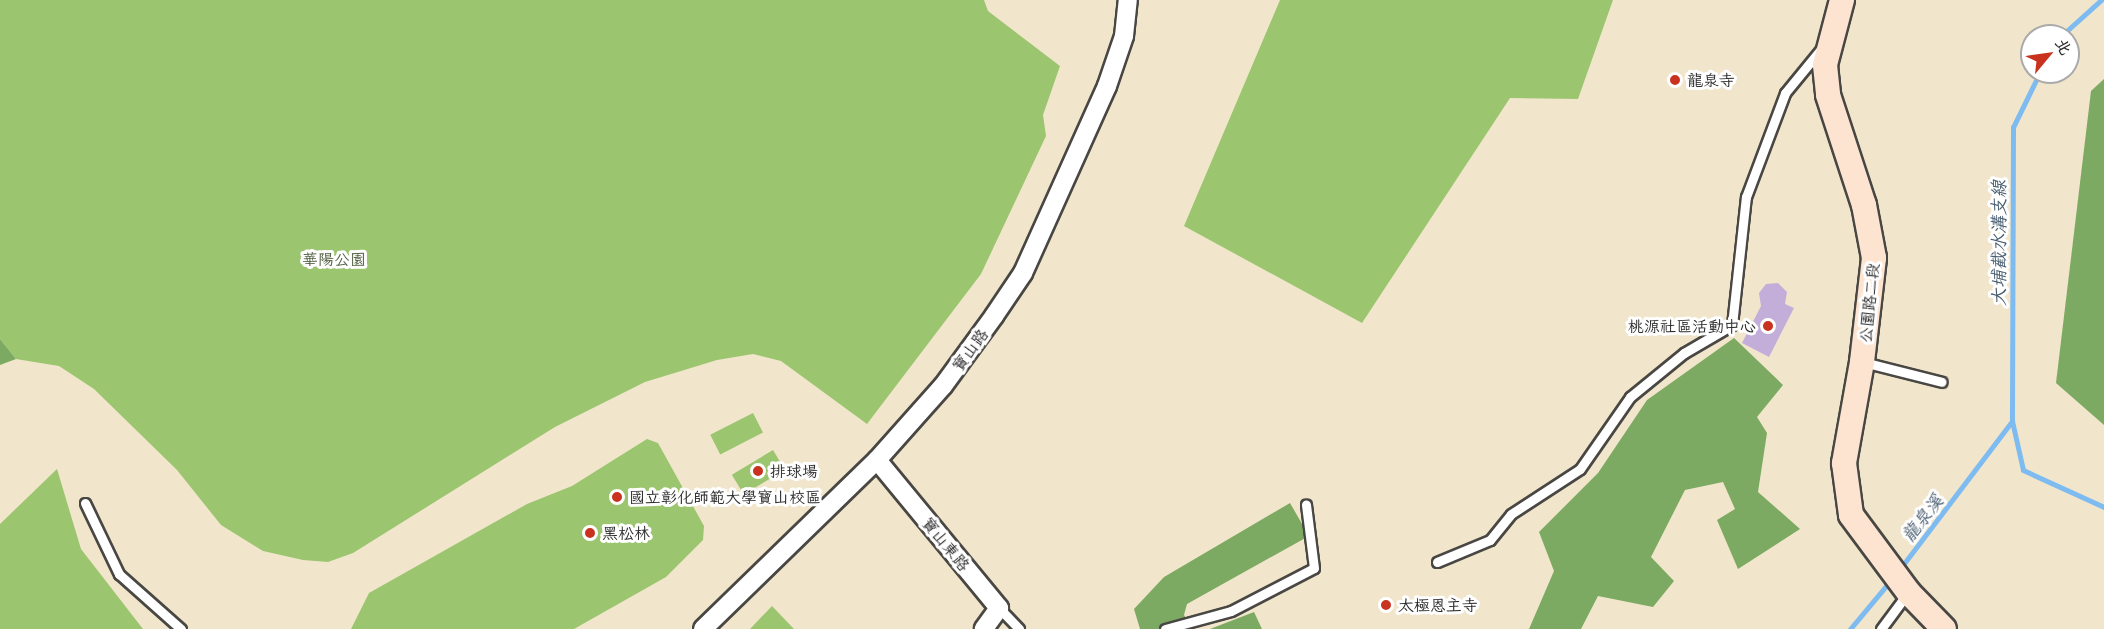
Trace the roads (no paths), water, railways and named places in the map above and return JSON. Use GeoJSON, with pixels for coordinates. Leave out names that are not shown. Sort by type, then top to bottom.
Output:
{"type":"FeatureCollection","features":[{"type":"Feature","properties":{"kind":"main road","name":"公園路二段"},"geometry":{"type":"LineString","coordinates":[[1842,0],[1825,65],[1828,95],[1864,205],[1874,258],[1862,362],[1844,463],[1851,514],[1859,531],[1906,589]]}},
{"type":"Feature","properties":{"kind":"main road"},"geometry":{"type":"LineString","coordinates":[[1906,589],[1944,629]]}},
{"type":"Feature","properties":{"kind":"street","name":"寶山路"},"geometry":{"type":"LineString","coordinates":[[703,629],[877,460],[943,386],[1023,273],[1107,86],[1124,36],[1128,0]]}},
{"type":"Feature","properties":{"kind":"street","name":"寶山東路"},"geometry":{"type":"LineString","coordinates":[[877,460],[999,608]]}},
{"type":"Feature","properties":{"kind":"street"},"geometry":{"type":"LineString","coordinates":[[984,629],[999,608]]}},
{"type":"Feature","properties":{"kind":"lane"},"geometry":{"type":"LineString","coordinates":[[1437,562],[1490,540],[1511,514],[1580,469],[1630,397],[1684,352],[1732,325],[1746,197],[1785,93],[1834,32]]}},
{"type":"Feature","properties":{"kind":"lane"},"geometry":{"type":"LineString","coordinates":[[1862,362],[1942,382]]}},
{"type":"Feature","properties":{"kind":"lane"},"geometry":{"type":"LineString","coordinates":[[86,503],[119,574],[181,629]]}},
{"type":"Feature","properties":{"kind":"lane"},"geometry":{"type":"LineString","coordinates":[[1165,629],[1231,611],[1314,568],[1306,505]]}},
{"type":"Feature","properties":{"kind":"lane"},"geometry":{"type":"LineString","coordinates":[[1881,629],[1906,589]]}},
{"type":"Feature","properties":{"kind":"lane"},"geometry":{"type":"LineString","coordinates":[[999,608],[1019,629]]}},
{"type":"Feature","properties":{"kind":"waterway","name":"大埔截水溝支線"},"geometry":{"type":"LineString","coordinates":[[2074,24],[2101,0]]}},
{"type":"Feature","properties":{"kind":"waterway","name":"大埔截水溝支線"},"geometry":{"type":"LineString","coordinates":[[2034,84],[2013,127],[2012,421],[2023,470],[2104,507]]}},
{"type":"Feature","properties":{"kind":"waterway","name":"龍泉溪"},"geometry":{"type":"LineString","coordinates":[[1899,570],[2012,421]]}},
{"type":"Feature","properties":{"kind":"waterway","name":"龍泉溪"},"geometry":{"type":"LineString","coordinates":[[1850,629],[1891,580]]}},
{"type":"Feature","properties":{"kind":"place","name":"龍泉寺"},"geometry":{"type":"Point","coordinates":[1675,80]}},
{"type":"Feature","properties":{"kind":"place","name":"桃源社區活動中心"},"geometry":{"type":"Point","coordinates":[1768,326]}},
{"type":"Feature","properties":{"kind":"place","name":"排球場"},"geometry":{"type":"Point","coordinates":[758,471]}},
{"type":"Feature","properties":{"kind":"place","name":"國立彰化師範大學寶山校區"},"geometry":{"type":"Point","coordinates":[617,497]}},
{"type":"Feature","properties":{"kind":"place","name":"黑松林"},"geometry":{"type":"Point","coordinates":[590,533]}},
{"type":"Feature","properties":{"kind":"place","name":"太極恩主寺"},"geometry":{"type":"Point","coordinates":[1386,605]}},
{"type":"Feature","properties":{"kind":"park label","name":"華陽公園"},"geometry":{"type":"Point","coordinates":[334,259]}}]}
